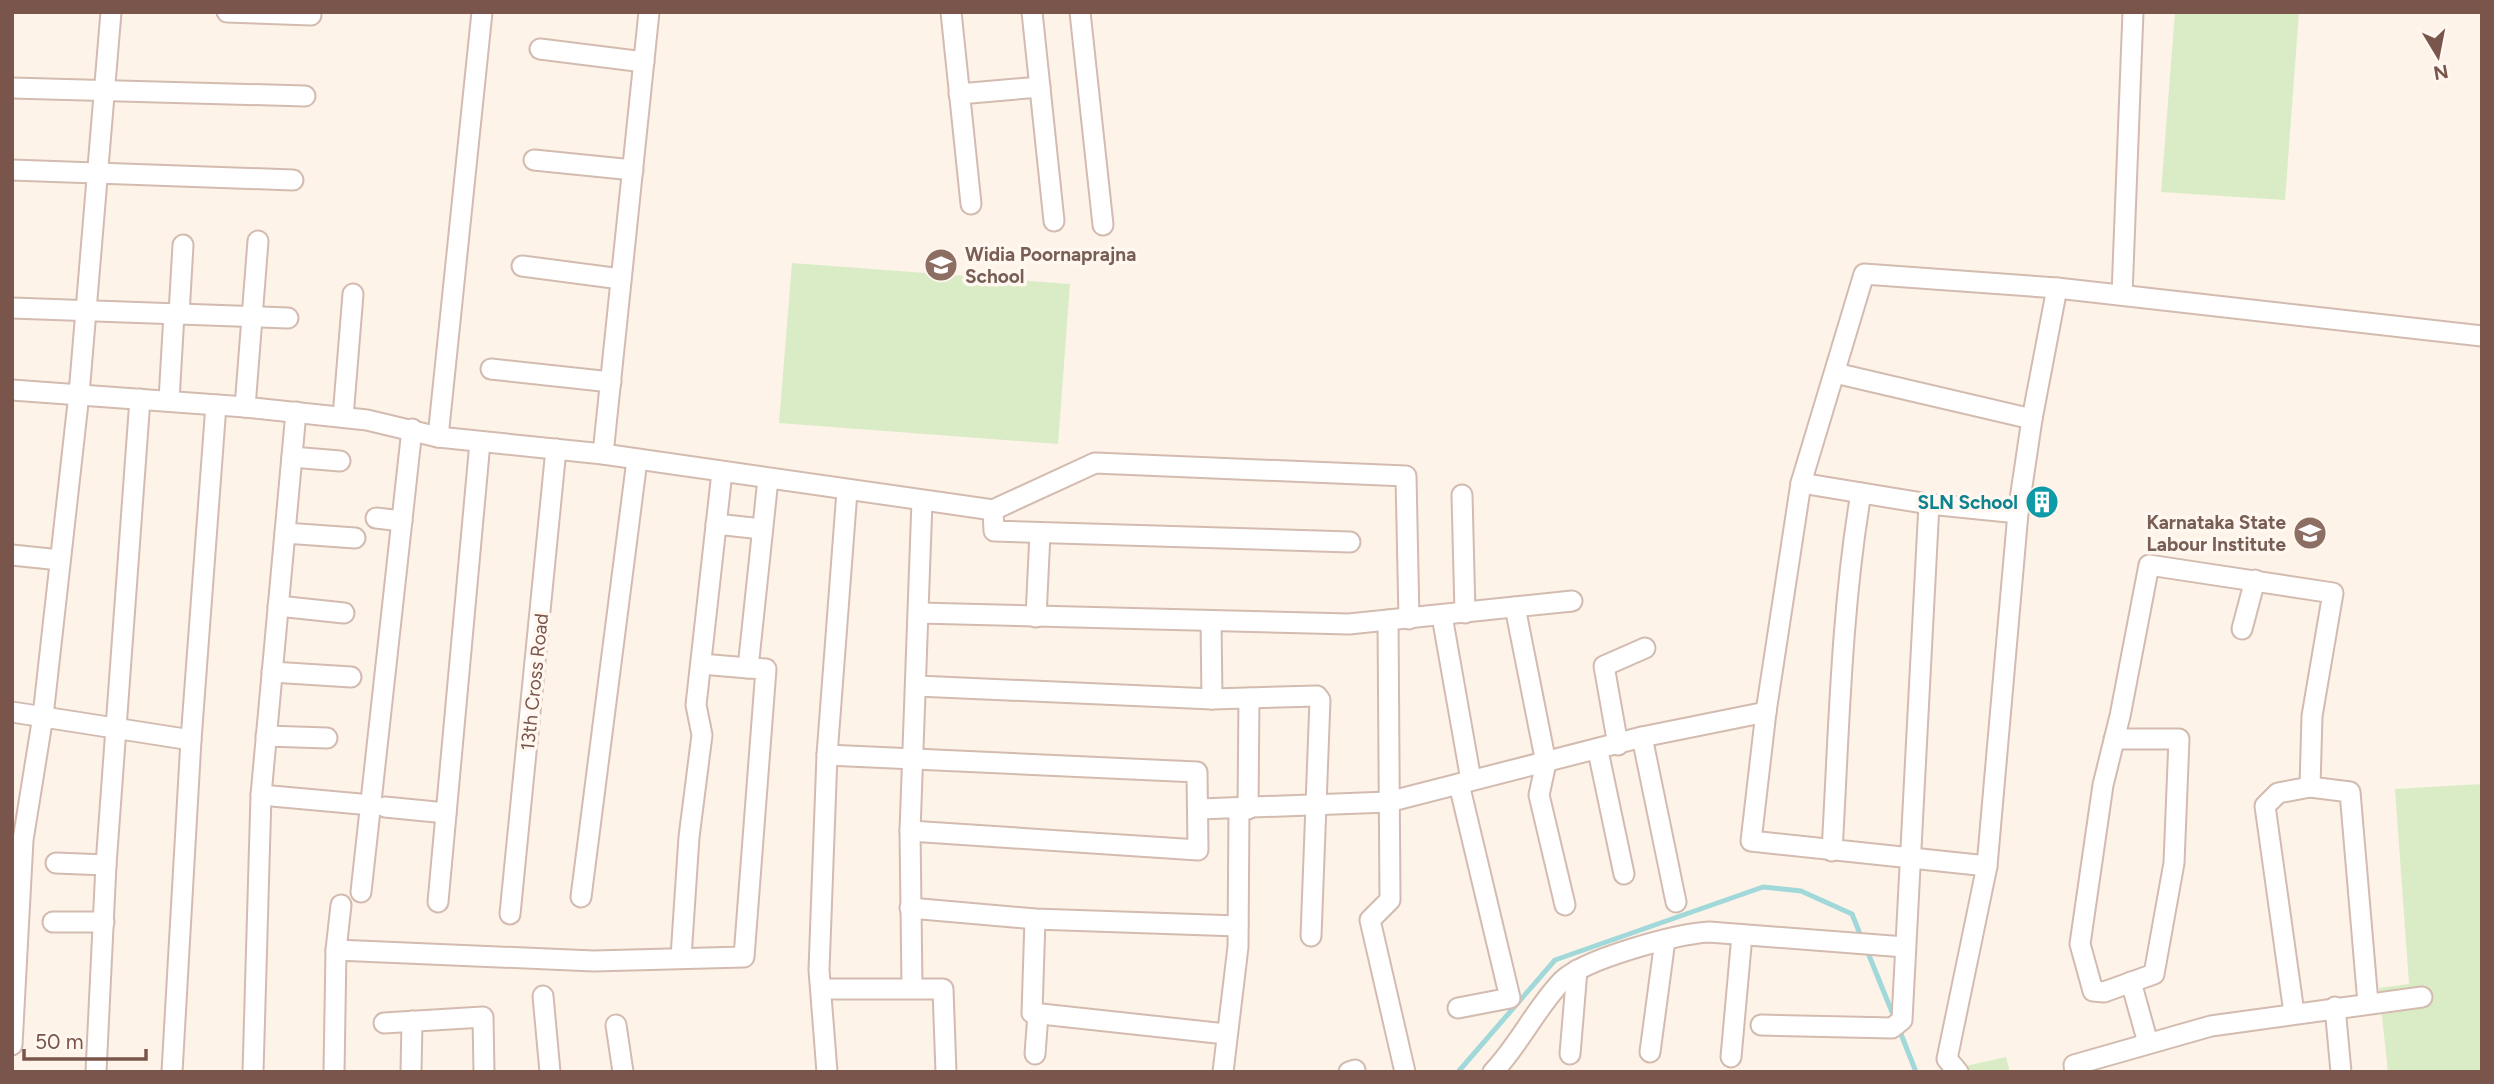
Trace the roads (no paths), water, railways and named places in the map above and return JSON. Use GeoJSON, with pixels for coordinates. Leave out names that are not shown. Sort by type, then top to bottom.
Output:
{"type":"FeatureCollection","features":[{"type":"Feature","properties":{"kind":"street"},"geometry":{"type":"LineString","coordinates":[[12,1045],[23,840],[43,716],[79,394],[111,12]]}},
{"type":"Feature","properties":{"kind":"street"},"geometry":{"type":"LineString","coordinates":[[227,12],[311,15]]}},
{"type":"Feature","properties":{"kind":"street"},"geometry":{"type":"LineString","coordinates":[[438,437],[482,12]]}},
{"type":"Feature","properties":{"kind":"street"},"geometry":{"type":"LineString","coordinates":[[603,454],[649,12]]}},
{"type":"Feature","properties":{"kind":"street"},"geometry":{"type":"LineString","coordinates":[[951,12],[971,204]]}},
{"type":"Feature","properties":{"kind":"street"},"geometry":{"type":"LineString","coordinates":[[1032,12],[1054,221]]}},
{"type":"Feature","properties":{"kind":"street"},"geometry":{"type":"LineString","coordinates":[[1080,12],[1103,225]]}},
{"type":"Feature","properties":{"kind":"street"},"geometry":{"type":"LineString","coordinates":[[2122,295],[2133,12]]}},
{"type":"Feature","properties":{"kind":"street"},"geometry":{"type":"LineString","coordinates":[[540,49],[644,62]]}},
{"type":"Feature","properties":{"kind":"street"},"geometry":{"type":"LineString","coordinates":[[959,94],[1040,87]]}},
{"type":"Feature","properties":{"kind":"street"},"geometry":{"type":"LineString","coordinates":[[12,88],[305,96]]}},
{"type":"Feature","properties":{"kind":"street"},"geometry":{"type":"LineString","coordinates":[[534,160],[633,170]]}},
{"type":"Feature","properties":{"kind":"street"},"geometry":{"type":"LineString","coordinates":[[12,170],[293,180]]}},
{"type":"Feature","properties":{"kind":"street"},"geometry":{"type":"LineString","coordinates":[[245,407],[258,241]]}},
{"type":"Feature","properties":{"kind":"street"},"geometry":{"type":"LineString","coordinates":[[169,400],[183,245]]}},
{"type":"Feature","properties":{"kind":"street"},"geometry":{"type":"LineString","coordinates":[[522,266],[621,279]]}},
{"type":"Feature","properties":{"kind":"street"},"geometry":{"type":"LineString","coordinates":[[1987,866],[1909,860],[1751,841],[1766,712],[1801,483],[1864,274],[2057,288],[2482,336]]}},
{"type":"Feature","properties":{"kind":"street"},"geometry":{"type":"LineString","coordinates":[[1958,1072],[1947,1059],[1987,866],[2018,513],[2032,419],[2057,288]]}},
{"type":"Feature","properties":{"kind":"street"},"geometry":{"type":"LineString","coordinates":[[343,417],[353,295]]}},
{"type":"Feature","properties":{"kind":"street"},"geometry":{"type":"LineString","coordinates":[[12,309],[288,318]]}},
{"type":"Feature","properties":{"kind":"street"},"geometry":{"type":"LineString","coordinates":[[491,369],[611,382]]}},
{"type":"Feature","properties":{"kind":"street"},"geometry":{"type":"LineString","coordinates":[[1835,373],[2032,419]]}},
{"type":"Feature","properties":{"kind":"street"},"geometry":{"type":"LineString","coordinates":[[12,390],[169,400],[343,417],[412,429],[438,437],[603,454],[993,510],[1095,463],[1406,476],[1409,619]]}},
{"type":"Feature","properties":{"kind":"street"},"geometry":{"type":"LineString","coordinates":[[96,1072],[106,865],[141,399]]}},
{"type":"Feature","properties":{"kind":"street"},"geometry":{"type":"LineString","coordinates":[[172,1072],[191,740],[216,405]]}},
{"type":"Feature","properties":{"kind":"street"},"geometry":{"type":"LineString","coordinates":[[253,1072],[261,795],[296,412]]}},
{"type":"Feature","properties":{"kind":"street"},"geometry":{"type":"LineString","coordinates":[[361,892],[378,806],[412,429]]}},
{"type":"Feature","properties":{"kind":"street"},"geometry":{"type":"LineString","coordinates":[[438,902],[480,442]]}},
{"type":"Feature","properties":{"kind":"street","name":"13th Cross Road"},"geometry":{"type":"LineString","coordinates":[[510,914],[556,449]]}},
{"type":"Feature","properties":{"kind":"street"},"geometry":{"type":"LineString","coordinates":[[292,457],[340,461]]}},
{"type":"Feature","properties":{"kind":"street"},"geometry":{"type":"LineString","coordinates":[[581,897],[637,460]]}},
{"type":"Feature","properties":{"kind":"street"},"geometry":{"type":"LineString","coordinates":[[681,957],[690,836],[702,735],[696,705],[722,472]]}},
{"type":"Feature","properties":{"kind":"street"},"geometry":{"type":"LineString","coordinates":[[748,668],[768,479]]}},
{"type":"Feature","properties":{"kind":"street"},"geometry":{"type":"LineString","coordinates":[[1801,483],[1929,504],[2018,513]]}},
{"type":"Feature","properties":{"kind":"street"},"geometry":{"type":"LineString","coordinates":[[827,1072],[821,989],[827,755],[847,491]]}},
{"type":"Feature","properties":{"kind":"street"},"geometry":{"type":"LineString","coordinates":[[1832,851],[1842,664],[1852,548],[1861,493]]}},
{"type":"Feature","properties":{"kind":"street"},"geometry":{"type":"LineString","coordinates":[[1462,495],[1465,613]]}},
{"type":"Feature","properties":{"kind":"street"},"geometry":{"type":"LineString","coordinates":[[912,987],[910,831],[915,758],[922,501]]}},
{"type":"Feature","properties":{"kind":"street"},"geometry":{"type":"LineString","coordinates":[[1761,1025],[1898,1025],[1905,947],[1929,504]]}},
{"type":"Feature","properties":{"kind":"street"},"geometry":{"type":"LineString","coordinates":[[993,510],[994,531],[1350,542]]}},
{"type":"Feature","properties":{"kind":"street"},"geometry":{"type":"LineString","coordinates":[[376,518],[402,521]]}},
{"type":"Feature","properties":{"kind":"street"},"geometry":{"type":"LineString","coordinates":[[716,524],[762,529]]}},
{"type":"Feature","properties":{"kind":"street"},"geometry":{"type":"LineString","coordinates":[[285,533],[355,538]]}},
{"type":"Feature","properties":{"kind":"street"},"geometry":{"type":"LineString","coordinates":[[1036,617],[1040,533]]}},
{"type":"Feature","properties":{"kind":"street"},"geometry":{"type":"LineString","coordinates":[[12,555],[60,560]]}},
{"type":"Feature","properties":{"kind":"street"},"geometry":{"type":"LineString","coordinates":[[2114,739],[2179,739],[2174,863],[2154,974],[2104,992],[2093,991],[2080,944],[2102,785],[2114,739],[2149,565],[2333,593],[2312,716],[2309,787]]}},
{"type":"Feature","properties":{"kind":"street"},"geometry":{"type":"LineString","coordinates":[[2242,629],[2255,580]]}},
{"type":"Feature","properties":{"kind":"street"},"geometry":{"type":"LineString","coordinates":[[919,613],[1349,624],[1572,601]]}},
{"type":"Feature","properties":{"kind":"street"},"geometry":{"type":"LineString","coordinates":[[278,606],[344,613]]}},
{"type":"Feature","properties":{"kind":"street"},"geometry":{"type":"LineString","coordinates":[[1515,607],[1546,763],[1539,795],[1565,905]]}},
{"type":"Feature","properties":{"kind":"street"},"geometry":{"type":"LineString","coordinates":[[1442,616],[1465,782],[1510,998],[1458,1008]]}},
{"type":"Feature","properties":{"kind":"street"},"geometry":{"type":"LineString","coordinates":[[1211,621],[1212,699]]}},
{"type":"Feature","properties":{"kind":"street"},"geometry":{"type":"LineString","coordinates":[[1388,621],[1390,900],[1370,920],[1405,1072]]}},
{"type":"Feature","properties":{"kind":"street"},"geometry":{"type":"LineString","coordinates":[[1618,745],[1604,666],[1645,648]]}},
{"type":"Feature","properties":{"kind":"street"},"geometry":{"type":"LineString","coordinates":[[336,950],[581,961],[744,957],[766,669],[701,663]]}},
{"type":"Feature","properties":{"kind":"street"},"geometry":{"type":"LineString","coordinates":[[272,672],[351,677]]}},
{"type":"Feature","properties":{"kind":"street"},"geometry":{"type":"LineString","coordinates":[[917,686],[1212,699],[1311,695],[1320,700],[1311,936]]}},
{"type":"Feature","properties":{"kind":"street"},"geometry":{"type":"LineString","coordinates":[[1223,1072],[1238,926],[1249,698]]}},
{"type":"Feature","properties":{"kind":"street"},"geometry":{"type":"LineString","coordinates":[[12,712],[191,740]]}},
{"type":"Feature","properties":{"kind":"street"},"geometry":{"type":"LineString","coordinates":[[1200,809],[1388,803],[1598,751],[1642,737],[1766,712]]}},
{"type":"Feature","properties":{"kind":"street"},"geometry":{"type":"LineString","coordinates":[[267,736],[327,738]]}},
{"type":"Feature","properties":{"kind":"street"},"geometry":{"type":"LineString","coordinates":[[1642,737],[1676,902]]}},
{"type":"Feature","properties":{"kind":"street"},"geometry":{"type":"LineString","coordinates":[[1598,751],[1624,874]]}},
{"type":"Feature","properties":{"kind":"street"},"geometry":{"type":"LineString","coordinates":[[827,755],[1197,772],[1200,809],[1198,850],[910,831]]}},
{"type":"Feature","properties":{"kind":"street"},"geometry":{"type":"LineString","coordinates":[[2294,1013],[2265,806],[2278,793],[2309,787],[2350,792],[2368,1003]]}},
{"type":"Feature","properties":{"kind":"street"},"geometry":{"type":"LineString","coordinates":[[261,795],[446,813]]}},
{"type":"Feature","properties":{"kind":"street"},"geometry":{"type":"LineString","coordinates":[[57,863],[106,865]]}},
{"type":"Feature","properties":{"kind":"street"},"geometry":{"type":"LineString","coordinates":[[334,1072],[336,950],[341,905]]}},
{"type":"Feature","properties":{"kind":"street"},"geometry":{"type":"LineString","coordinates":[[910,908],[1035,919],[1238,926]]}},
{"type":"Feature","properties":{"kind":"street"},"geometry":{"type":"LineString","coordinates":[[1035,919],[1032,1013],[1226,1034]]}},
{"type":"Feature","properties":{"kind":"street"},"geometry":{"type":"LineString","coordinates":[[53,922],[104,922]]}},
{"type":"Feature","properties":{"kind":"street"},"geometry":{"type":"LineString","coordinates":[[1493,1072],[1562,981],[1577,970],[1665,940],[1709,932],[1905,947]]}},
{"type":"Feature","properties":{"kind":"street"},"geometry":{"type":"LineString","coordinates":[[1731,1057],[1742,935]]}},
{"type":"Feature","properties":{"kind":"street"},"geometry":{"type":"LineString","coordinates":[[1650,1052],[1665,940]]}},
{"type":"Feature","properties":{"kind":"street"},"geometry":{"type":"LineString","coordinates":[[1570,1054],[1577,970]]}},
{"type":"Feature","properties":{"kind":"street"},"geometry":{"type":"LineString","coordinates":[[2131,982],[2148,1043]]}},
{"type":"Feature","properties":{"kind":"street"},"geometry":{"type":"LineString","coordinates":[[821,989],[943,989],[946,1072]]}},
{"type":"Feature","properties":{"kind":"street"},"geometry":{"type":"LineString","coordinates":[[543,996],[550,1072]]}},
{"type":"Feature","properties":{"kind":"street"},"geometry":{"type":"LineString","coordinates":[[2076,1072],[2074,1065],[2211,1026],[2422,997]]}},
{"type":"Feature","properties":{"kind":"street"},"geometry":{"type":"LineString","coordinates":[[2336,1007],[2341,1072]]}},
{"type":"Feature","properties":{"kind":"street"},"geometry":{"type":"LineString","coordinates":[[1035,1054],[1038,1014]]}},
{"type":"Feature","properties":{"kind":"street"},"geometry":{"type":"LineString","coordinates":[[384,1023],[483,1017],[484,1072]]}},
{"type":"Feature","properties":{"kind":"street"},"geometry":{"type":"LineString","coordinates":[[411,1072],[412,1021]]}},
{"type":"Feature","properties":{"kind":"street"},"geometry":{"type":"LineString","coordinates":[[616,1025],[623,1072]]}},
{"type":"Feature","properties":{"kind":"waterway"},"geometry":{"type":"LineString","coordinates":[[1458,1072],[1555,960],[1763,887],[1801,891],[1852,914],[1862,939]]}},
{"type":"Feature","properties":{"kind":"waterway"},"geometry":{"type":"LineString","coordinates":[[1866,948],[1894,1017]]}},
{"type":"Feature","properties":{"kind":"waterway"},"geometry":{"type":"LineString","coordinates":[[1899,1029],[1916,1072]]}},
{"type":"Feature","properties":{"kind":"place","name":"Widia Poornaprajna School"},"geometry":{"type":"Point","coordinates":[941,265]}},
{"type":"Feature","properties":{"kind":"place","name":"SLN School"},"geometry":{"type":"Point","coordinates":[2042,502]}},
{"type":"Feature","properties":{"kind":"place","name":"Karnataka State Labour Institute"},"geometry":{"type":"Point","coordinates":[2310,533]}}]}
